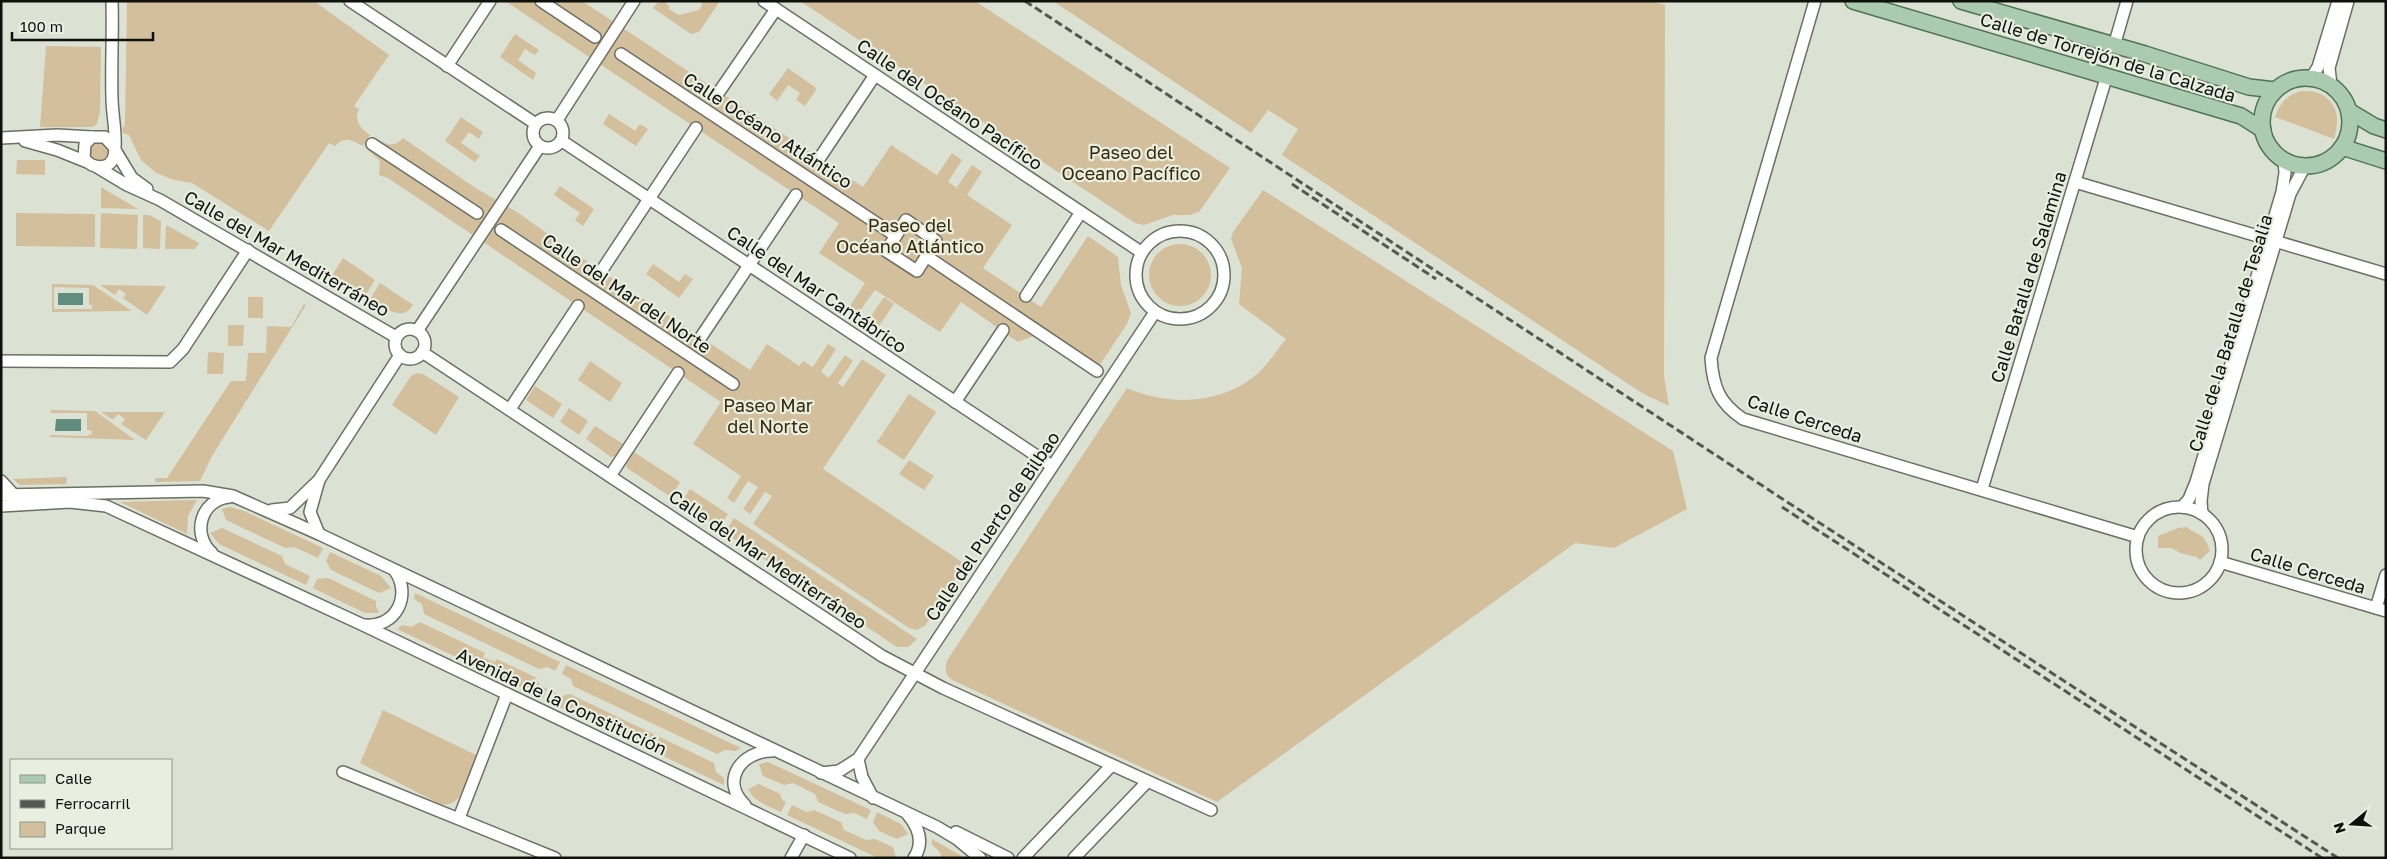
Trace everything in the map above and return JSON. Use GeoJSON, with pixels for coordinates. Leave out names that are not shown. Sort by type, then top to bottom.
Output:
{"type":"FeatureCollection","features":[{"type":"Feature","properties":{"kind":"main road","name":"Calle de Torrejón de la Calzada"},"geometry":{"type":"LineString","coordinates":[[1853,1],[2241,116],[2263,130]]}},
{"type":"Feature","properties":{"kind":"main road","name":"Calle de Torrejón de la Calzada"},"geometry":{"type":"LineString","coordinates":[[1961,1],[2249,87],[2275,90]]}},
{"type":"Feature","properties":{"kind":"main road"},"geometry":{"type":"LineString","coordinates":[[2298,78],[2311,78],[2330,85],[2342,96],[2349,111],[2349,134],[2342,147],[2326,161],[2305,166],[2284,159],[2270,147],[2263,130],[2262,122],[2266,105],[2275,90],[2286,82],[2298,78]]}},
{"type":"Feature","properties":{"kind":"main road"},"geometry":{"type":"LineString","coordinates":[[2349,111],[2374,126],[2386,130]]}},
{"type":"Feature","properties":{"kind":"main road"},"geometry":{"type":"LineString","coordinates":[[2342,147],[2386,160]]}},
{"type":"Feature","properties":{"kind":"street"},"geometry":{"type":"LineString","coordinates":[[350,1],[536,124]]}},
{"type":"Feature","properties":{"kind":"street"},"geometry":{"type":"LineString","coordinates":[[447,66],[490,1]]}},
{"type":"Feature","properties":{"kind":"street"},"geometry":{"type":"LineString","coordinates":[[541,1],[595,37]]}},
{"type":"Feature","properties":{"kind":"street","name":"Calle del Océano Pacífico"},"geometry":{"type":"LineString","coordinates":[[764,1],[1141,252]]}},
{"type":"Feature","properties":{"kind":"street","name":"Calle Cerceda"},"geometry":{"type":"LineString","coordinates":[[1815,1],[1711,358],[1713,377],[1719,394],[1729,410],[1743,420],[1982,489],[2138,537]]}},
{"type":"Feature","properties":{"kind":"street"},"geometry":{"type":"LineString","coordinates":[[2114,46],[2127,1]]}},
{"type":"Feature","properties":{"kind":"street"},"geometry":{"type":"LineString","coordinates":[[2311,78],[2318,67],[2338,1]]}},
{"type":"Feature","properties":{"kind":"street"},"geometry":{"type":"LineString","coordinates":[[2330,85],[2329,68],[2348,1]]}},
{"type":"Feature","properties":{"kind":"street"},"geometry":{"type":"LineString","coordinates":[[557,120],[635,3]]}},
{"type":"Feature","properties":{"kind":"street"},"geometry":{"type":"LineString","coordinates":[[112,100],[108,121],[95,136],[88,140],[83,148],[92,165],[110,163],[114,148],[112,100],[113,5]]}},
{"type":"Feature","properties":{"kind":"street"},"geometry":{"type":"LineString","coordinates":[[719,92],[776,9]]}},
{"type":"Feature","properties":{"kind":"street","name":"Calle Océano Atlántico"},"geometry":{"type":"LineString","coordinates":[[621,54],[896,236]]}},
{"type":"Feature","properties":{"kind":"street"},"geometry":{"type":"LineString","coordinates":[[819,158],[875,75]]}},
{"type":"Feature","properties":{"kind":"street","name":"Calle Batalla de Salamina"},"geometry":{"type":"LineString","coordinates":[[1982,489],[2107,75]]}},
{"type":"Feature","properties":{"kind":"street"},"geometry":{"type":"LineString","coordinates":[[543,118],[557,120],[563,128],[562,141],[550,148],[540,146],[534,138],[536,124],[543,118]]}},
{"type":"Feature","properties":{"kind":"street"},"geometry":{"type":"LineString","coordinates":[[602,270],[696,128]]}},
{"type":"Feature","properties":{"kind":"street","name":"Calle del Mar Mediterráneo"},"geometry":{"type":"LineString","coordinates":[[1,138],[56,135],[95,136]]}},
{"type":"Feature","properties":{"kind":"street"},"geometry":{"type":"LineString","coordinates":[[95,136],[108,138],[114,148]]}},
{"type":"Feature","properties":{"kind":"street","name":"Calle del Mar Mediterráneo"},"geometry":{"type":"LineString","coordinates":[[16,138],[57,150],[92,165],[127,185],[160,200],[396,337]]}},
{"type":"Feature","properties":{"kind":"street","name":"Calle del Mar Cantábrico"},"geometry":{"type":"LineString","coordinates":[[562,141],[1052,466]]}},
{"type":"Feature","properties":{"kind":"street"},"geometry":{"type":"LineString","coordinates":[[372,144],[477,214]]}},
{"type":"Feature","properties":{"kind":"street"},"geometry":{"type":"LineString","coordinates":[[417,331],[540,146]]}},
{"type":"Feature","properties":{"kind":"street","name":"Calle del Mar Mediterráneo"},"geometry":{"type":"LineString","coordinates":[[114,148],[132,178],[160,200]]}},
{"type":"Feature","properties":{"kind":"street","name":"Calle de la Batalla de Tesalia"},"geometry":{"type":"LineString","coordinates":[[2202,514],[2200,501],[2204,484],[2271,240],[2282,192],[2285,173],[2284,159]]}},
{"type":"Feature","properties":{"kind":"street","name":"Calle de la Batalla de Tesalia"},"geometry":{"type":"LineString","coordinates":[[2182,507],[2189,499],[2196,482],[2271,240],[2290,194],[2305,166]]}},
{"type":"Feature","properties":{"kind":"street"},"geometry":{"type":"LineString","coordinates":[[2075,182],[2386,274]]}},
{"type":"Feature","properties":{"kind":"street"},"geometry":{"type":"LineString","coordinates":[[701,337],[796,195]]}},
{"type":"Feature","properties":{"kind":"street"},"geometry":{"type":"LineString","coordinates":[[1026,296],[1081,212]]}},
{"type":"Feature","properties":{"kind":"street"},"geometry":{"type":"LineString","coordinates":[[906,220],[936,240],[926,256],[917,271],[886,251],[906,220]]}},
{"type":"Feature","properties":{"kind":"street","name":"Calle del Mar del Norte"},"geometry":{"type":"LineString","coordinates":[[501,230],[733,384]]}},
{"type":"Feature","properties":{"kind":"street"},"geometry":{"type":"LineString","coordinates":[[1174,230],[1184,230],[1204,237],[1218,252],[1222,261],[1224,276],[1217,300],[1197,316],[1180,320],[1162,316],[1155,312],[1143,300],[1136,285],[1136,268],[1141,252],[1147,244],[1160,235],[1174,230]]}},
{"type":"Feature","properties":{"kind":"street"},"geometry":{"type":"LineString","coordinates":[[1,361],[170,362],[183,350],[248,250]]}},
{"type":"Feature","properties":{"kind":"street"},"geometry":{"type":"LineString","coordinates":[[926,256],[1097,371]]}},
{"type":"Feature","properties":{"kind":"street"},"geometry":{"type":"LineString","coordinates":[[510,410],[578,306]]}},
{"type":"Feature","properties":{"kind":"street","name":"Calle del Puerto de Bilbao"},"geometry":{"type":"LineString","coordinates":[[820,773],[839,771],[858,759],[1155,312]]}},
{"type":"Feature","properties":{"kind":"street"},"geometry":{"type":"LineString","coordinates":[[407,329],[417,331],[424,338],[422,352],[410,358],[400,355],[395,347],[396,337],[407,329]]}},
{"type":"Feature","properties":{"kind":"street"},"geometry":{"type":"LineString","coordinates":[[955,402],[1002,330]]}},
{"type":"Feature","properties":{"kind":"street","name":"Calle del Mar Mediterráneo"},"geometry":{"type":"LineString","coordinates":[[422,352],[882,656],[914,674],[1111,766],[1211,810]]}},
{"type":"Feature","properties":{"kind":"street"},"geometry":{"type":"LineString","coordinates":[[268,510],[290,508],[318,480],[400,355]]}},
{"type":"Feature","properties":{"kind":"street"},"geometry":{"type":"LineString","coordinates":[[610,476],[678,373]]}},
{"type":"Feature","properties":{"kind":"street"},"geometry":{"type":"LineString","coordinates":[[318,480],[310,512],[319,534]]}},
{"type":"Feature","properties":{"kind":"street"},"geometry":{"type":"LineString","coordinates":[[1,481],[7,494],[203,490],[233,496],[319,534],[908,815],[955,832],[1008,858]]}},
{"type":"Feature","properties":{"kind":"street"},"geometry":{"type":"LineString","coordinates":[[213,555],[202,538],[202,518],[214,502],[233,496]]}},
{"type":"Feature","properties":{"kind":"street","name":"Avenida de la Constitución"},"geometry":{"type":"LineString","coordinates":[[1,506],[70,502],[106,506],[363,625],[747,807],[850,858]]}},
{"type":"Feature","properties":{"kind":"street"},"geometry":{"type":"LineString","coordinates":[[2182,507],[2202,514],[2210,520],[2219,535],[2221,544],[2220,562],[2212,578],[2198,588],[2180,593],[2155,585],[2143,572],[2137,555],[2138,537],[2145,524],[2155,514],[2168,509],[2182,507]]}},
{"type":"Feature","properties":{"kind":"street","name":"Calle Cerceda"},"geometry":{"type":"LineString","coordinates":[[2220,562],[2381,610]]}},
{"type":"Feature","properties":{"kind":"street"},"geometry":{"type":"LineString","coordinates":[[363,625],[384,622],[399,608],[403,589],[395,571]]}},
{"type":"Feature","properties":{"kind":"street"},"geometry":{"type":"LineString","coordinates":[[2381,610],[2385,577]]}},
{"type":"Feature","properties":{"kind":"street"},"geometry":{"type":"LineString","coordinates":[[460,818],[507,694]]}},
{"type":"Feature","properties":{"kind":"street"},"geometry":{"type":"LineString","coordinates":[[747,807],[741,801],[734,786],[737,769],[752,754],[774,751]]}},
{"type":"Feature","properties":{"kind":"street"},"geometry":{"type":"LineString","coordinates":[[858,759],[862,777],[873,798]]}},
{"type":"Feature","properties":{"kind":"street"},"geometry":{"type":"LineString","coordinates":[[1027,855],[1111,766]]}},
{"type":"Feature","properties":{"kind":"street"},"geometry":{"type":"LineString","coordinates":[[343,772],[555,858]]}},
{"type":"Feature","properties":{"kind":"street"},"geometry":{"type":"LineString","coordinates":[[1074,858],[1147,782]]}},
{"type":"Feature","properties":{"kind":"street"},"geometry":{"type":"LineString","coordinates":[[908,815],[915,822],[920,838],[914,858]]}},
{"type":"Feature","properties":{"kind":"street"},"geometry":{"type":"LineString","coordinates":[[937,827],[980,858]]}},
{"type":"Feature","properties":{"kind":"street"},"geometry":{"type":"LineString","coordinates":[[791,858],[804,835]]}},
{"type":"Feature","properties":{"kind":"green space"},"geometry":{"type":"Polygon","coordinates":[[[127,1],[314,1],[389,55],[354,106],[359,109],[357,117],[359,124],[370,135],[363,146],[348,140],[342,141],[335,146],[329,143],[269,231],[192,183],[174,180],[156,173],[141,160],[129,135],[123,133],[122,129],[125,125],[127,1]]]}},
{"type":"Feature","properties":{"kind":"green space","name":"Paseo del Océano Atlántico"},"geometry":{"type":"Polygon","coordinates":[[[505,1],[582,1],[863,187],[891,145],[937,175],[952,153],[962,160],[948,182],[959,189],[957,187],[972,165],[982,172],[967,195],[1012,225],[983,268],[1041,307],[1088,236],[1118,257],[1121,285],[1131,313],[1127,324],[1093,375],[1033,336],[1018,342],[961,302],[940,332],[875,290],[859,312],[850,306],[865,283],[819,253],[839,223],[505,1]]]}},
{"type":"Feature","properties":{"kind":"green space"},"geometry":{"type":"Polygon","coordinates":[[[664,1],[669,6],[669,9],[679,15],[699,10],[702,5],[701,1],[720,1],[699,32],[691,34],[653,8],[657,3],[664,1]]]}},
{"type":"Feature","properties":{"kind":"green space","name":"Paseo del Oceano Pacífico"},"geometry":{"type":"Polygon","coordinates":[[[800,1],[975,1],[1230,168],[1199,212],[1189,215],[1173,215],[1144,225],[1135,223],[800,1]]]}},
{"type":"Feature","properties":{"kind":"green space"},"geometry":{"type":"Polygon","coordinates":[[[1053,1],[1650,1],[1665,5],[1664,376],[1669,406],[1642,393],[1282,155],[1298,129],[1268,110],[1251,133],[1053,1]]]}},
{"type":"Feature","properties":{"kind":"green space"},"geometry":{"type":"Polygon","coordinates":[[[515,34],[539,50],[535,55],[525,49],[518,60],[536,73],[533,80],[500,57],[515,34]]]}},
{"type":"Feature","properties":{"kind":"green space"},"geometry":{"type":"Polygon","coordinates":[[[46,46],[101,47],[100,112],[97,124],[93,127],[40,127],[46,46]]]}},
{"type":"Feature","properties":{"kind":"green space"},"geometry":{"type":"Polygon","coordinates":[[[788,68],[815,87],[816,90],[805,106],[796,100],[800,93],[788,85],[777,101],[769,94],[788,68]]]}},
{"type":"Feature","properties":{"kind":"green space"},"geometry":{"type":"Polygon","coordinates":[[[2301,91],[2312,91],[2320,94],[2332,104],[2336,111],[2337,120],[2334,139],[2275,117],[2285,100],[2301,91]]]}},
{"type":"Feature","properties":{"kind":"green space"},"geometry":{"type":"Polygon","coordinates":[[[609,114],[635,131],[640,124],[648,129],[636,146],[603,124],[609,114]]]}},
{"type":"Feature","properties":{"kind":"green space"},"geometry":{"type":"Polygon","coordinates":[[[461,117],[483,132],[479,139],[469,132],[461,143],[480,156],[475,162],[445,141],[461,117]]]}},
{"type":"Feature","properties":{"kind":"green space","name":"Paseo Mar del Norte"},"geometry":{"type":"Polygon","coordinates":[[[376,138],[393,144],[403,138],[477,189],[517,212],[573,252],[750,370],[767,344],[799,366],[803,361],[813,367],[828,344],[836,349],[821,372],[829,378],[845,355],[853,361],[838,383],[843,387],[862,359],[886,375],[823,469],[965,564],[925,626],[916,630],[909,628],[753,524],[772,496],[765,492],[750,514],[743,509],[758,487],[748,481],[734,503],[727,498],[741,476],[693,444],[721,402],[388,178],[379,175],[380,161],[368,150],[376,138]]]}},
{"type":"Feature","properties":{"kind":"green space"},"geometry":{"type":"Polygon","coordinates":[[[99,142],[106,145],[109,152],[106,159],[99,162],[92,159],[89,152],[92,145],[99,142]]]}},
{"type":"Feature","properties":{"kind":"green space"},"geometry":{"type":"Polygon","coordinates":[[[17,160],[45,160],[45,175],[16,174],[17,160]]]}},
{"type":"Feature","properties":{"kind":"green space"},"geometry":{"type":"Polygon","coordinates":[[[560,186],[594,209],[583,226],[575,220],[580,213],[554,195],[560,186]]]}},
{"type":"Feature","properties":{"kind":"green space"},"geometry":{"type":"Polygon","coordinates":[[[101,187],[138,209],[101,208],[101,187]]]}},
{"type":"Feature","properties":{"kind":"green space"},"geometry":{"type":"Polygon","coordinates":[[[1263,190],[1673,451],[1687,509],[1614,548],[1575,543],[1217,802],[952,680],[947,673],[946,665],[948,659],[1127,388],[1159,398],[1176,400],[1210,397],[1242,385],[1256,375],[1268,363],[1286,339],[1239,304],[1242,268],[1231,239],[1233,232],[1263,190]]]}},
{"type":"Feature","properties":{"kind":"green space"},"geometry":{"type":"Polygon","coordinates":[[[16,213],[95,214],[95,247],[16,246],[16,213]]]}},
{"type":"Feature","properties":{"kind":"green space"},"geometry":{"type":"Polygon","coordinates":[[[101,213],[138,215],[137,249],[100,248],[101,213]]]}},
{"type":"Feature","properties":{"kind":"green space"},"geometry":{"type":"Polygon","coordinates":[[[143,215],[149,215],[161,221],[160,249],[143,248],[143,215]]]}},
{"type":"Feature","properties":{"kind":"green space"},"geometry":{"type":"Polygon","coordinates":[[[166,225],[199,243],[195,249],[165,249],[166,225]]]}},
{"type":"Feature","properties":{"kind":"green space"},"geometry":{"type":"Polygon","coordinates":[[[1180,244],[1192,246],[1202,253],[1209,263],[1211,275],[1209,287],[1202,297],[1192,304],[1180,306],[1168,304],[1158,297],[1151,287],[1149,275],[1151,263],[1158,253],[1168,246],[1180,244]]]}},
{"type":"Feature","properties":{"kind":"green space"},"geometry":{"type":"Polygon","coordinates":[[[343,258],[375,280],[365,296],[331,277],[343,258]]]}},
{"type":"Feature","properties":{"kind":"green space"},"geometry":{"type":"Polygon","coordinates":[[[653,264],[679,282],[685,274],[693,279],[679,298],[646,274],[653,264]]]}},
{"type":"Feature","properties":{"kind":"green space"},"geometry":{"type":"Polygon","coordinates":[[[380,283],[413,305],[404,313],[398,313],[370,299],[380,283]]]}},
{"type":"Feature","properties":{"kind":"green space"},"geometry":{"type":"Polygon","coordinates":[[[52,284],[93,285],[132,311],[52,312],[52,284]],[[54,287],[54,309],[92,309],[92,305],[89,305],[89,288],[54,287]]]}},
{"type":"Feature","properties":{"kind":"green space"},"geometry":{"type":"Polygon","coordinates":[[[100,285],[166,286],[147,315],[123,298],[126,294],[119,289],[115,295],[100,285]]]}},
{"type":"Feature","properties":{"kind":"green space"},"geometry":{"type":"Polygon","coordinates":[[[248,297],[263,297],[263,318],[248,318],[248,297]]]}},
{"type":"Feature","properties":{"kind":"green space"},"geometry":{"type":"Polygon","coordinates":[[[884,297],[894,304],[879,326],[869,319],[884,297]]]}},
{"type":"Feature","properties":{"kind":"green space"},"geometry":{"type":"Polygon","coordinates":[[[304,304],[306,305],[212,456],[200,481],[156,482],[155,478],[167,478],[231,381],[246,381],[248,353],[266,353],[267,326],[291,327],[304,304]]]}},
{"type":"Feature","properties":{"kind":"green space"},"geometry":{"type":"Polygon","coordinates":[[[228,325],[244,325],[243,346],[228,346],[228,325]]]}},
{"type":"Feature","properties":{"kind":"green space"},"geometry":{"type":"Polygon","coordinates":[[[208,352],[224,353],[223,374],[207,374],[208,352]]]}},
{"type":"Feature","properties":{"kind":"green space"},"geometry":{"type":"Polygon","coordinates":[[[590,361],[622,383],[610,402],[578,380],[590,361]]]}},
{"type":"Feature","properties":{"kind":"green space"},"geometry":{"type":"Polygon","coordinates":[[[417,373],[423,374],[459,397],[436,435],[392,405],[411,376],[417,373]]]}},
{"type":"Feature","properties":{"kind":"green space"},"geometry":{"type":"Polygon","coordinates":[[[535,386],[562,404],[553,418],[526,400],[535,386]]]}},
{"type":"Feature","properties":{"kind":"green space"},"geometry":{"type":"Polygon","coordinates":[[[909,394],[936,412],[904,460],[877,442],[909,394]]]}},
{"type":"Feature","properties":{"kind":"green space"},"geometry":{"type":"Polygon","coordinates":[[[569,408],[588,421],[579,435],[560,422],[569,408]]]}},
{"type":"Feature","properties":{"kind":"green space"},"geometry":{"type":"Polygon","coordinates":[[[51,410],[95,411],[135,440],[50,437],[50,435],[87,436],[92,434],[92,431],[87,430],[87,413],[51,413],[51,410]]]}},
{"type":"Feature","properties":{"kind":"green space"},"geometry":{"type":"Polygon","coordinates":[[[101,412],[165,412],[146,440],[121,424],[125,419],[118,414],[113,420],[101,412]]]}},
{"type":"Feature","properties":{"kind":"green space"},"geometry":{"type":"Polygon","coordinates":[[[595,426],[623,444],[615,456],[611,457],[586,439],[595,426]]]}},
{"type":"Feature","properties":{"kind":"green space"},"geometry":{"type":"Polygon","coordinates":[[[634,452],[680,482],[671,497],[627,468],[626,465],[634,452]]]}},
{"type":"Feature","properties":{"kind":"green space"},"geometry":{"type":"Polygon","coordinates":[[[909,460],[934,476],[924,490],[899,474],[909,460]]]}},
{"type":"Feature","properties":{"kind":"green space"},"geometry":{"type":"Polygon","coordinates":[[[67,477],[66,484],[20,485],[13,479],[67,477]]]}},
{"type":"Feature","properties":{"kind":"green space"},"geometry":{"type":"Polygon","coordinates":[[[690,489],[728,514],[719,528],[681,503],[690,489]]]}},
{"type":"Feature","properties":{"kind":"green space"},"geometry":{"type":"Polygon","coordinates":[[[197,500],[188,516],[187,534],[120,502],[197,500]]]}},
{"type":"Feature","properties":{"kind":"green space"},"geometry":{"type":"Polygon","coordinates":[[[230,507],[244,511],[323,548],[318,558],[294,547],[285,548],[226,520],[222,509],[230,507]]]}},
{"type":"Feature","properties":{"kind":"green space"},"geometry":{"type":"Polygon","coordinates":[[[734,518],[917,639],[908,647],[897,647],[725,533],[734,518]]]}},
{"type":"Feature","properties":{"kind":"green space"},"geometry":{"type":"Polygon","coordinates":[[[2186,527],[2201,536],[2208,545],[2210,551],[2200,560],[2197,557],[2180,553],[2172,548],[2158,548],[2158,536],[2186,527]]]}},
{"type":"Feature","properties":{"kind":"green space"},"geometry":{"type":"Polygon","coordinates":[[[222,528],[282,556],[285,564],[310,576],[306,585],[219,544],[210,533],[222,528]]]}},
{"type":"Feature","properties":{"kind":"green space"},"geometry":{"type":"Polygon","coordinates":[[[330,552],[381,576],[391,588],[379,593],[331,570],[326,561],[330,552]]]}},
{"type":"Feature","properties":{"kind":"green space"},"geometry":{"type":"Polygon","coordinates":[[[328,578],[376,601],[379,613],[365,613],[313,588],[317,579],[328,578]]]}},
{"type":"Feature","properties":{"kind":"green space"},"geometry":{"type":"Polygon","coordinates":[[[415,593],[560,662],[555,671],[548,667],[539,669],[424,614],[422,604],[414,599],[415,593]]]}},
{"type":"Feature","properties":{"kind":"green space"},"geometry":{"type":"Polygon","coordinates":[[[420,622],[485,653],[483,657],[494,662],[497,659],[535,677],[539,684],[547,689],[543,698],[397,629],[402,625],[412,627],[420,622]]]}},
{"type":"Feature","properties":{"kind":"green space"},"geometry":{"type":"Polygon","coordinates":[[[566,665],[741,748],[736,751],[725,750],[717,754],[573,686],[571,679],[562,674],[566,665]]]}},
{"type":"Feature","properties":{"kind":"green space"},"geometry":{"type":"Polygon","coordinates":[[[554,692],[562,696],[570,694],[714,763],[716,772],[724,778],[724,785],[549,702],[554,692]]]}},
{"type":"Feature","properties":{"kind":"green space"},"geometry":{"type":"Polygon","coordinates":[[[383,710],[478,756],[460,796],[456,800],[449,804],[440,804],[360,763],[383,710]]]}},
{"type":"Feature","properties":{"kind":"green space"},"geometry":{"type":"Polygon","coordinates":[[[768,762],[871,810],[867,819],[855,813],[845,814],[818,802],[815,794],[793,783],[784,785],[763,776],[759,764],[768,762]]]}},
{"type":"Feature","properties":{"kind":"green space"},"geometry":{"type":"Polygon","coordinates":[[[759,784],[780,794],[782,800],[786,802],[781,812],[762,803],[748,789],[759,784]]]}},
{"type":"Feature","properties":{"kind":"green space"},"geometry":{"type":"Polygon","coordinates":[[[792,805],[807,812],[814,810],[841,822],[844,830],[866,840],[875,839],[893,847],[896,858],[878,858],[787,815],[792,805]]]}},
{"type":"Feature","properties":{"kind":"green space"},"geometry":{"type":"Polygon","coordinates":[[[877,812],[901,824],[908,834],[897,839],[879,831],[873,822],[877,812]]]}},
{"type":"Feature","properties":{"kind":"green space"},"geometry":{"type":"Polygon","coordinates":[[[932,839],[965,858],[942,858],[939,851],[932,845],[932,839]]]}},
{"type":"Feature","properties":{"kind":"water"},"geometry":{"type":"Polygon","coordinates":[[[58,293],[83,293],[83,305],[58,305],[58,293]]]}},
{"type":"Feature","properties":{"kind":"water"},"geometry":{"type":"Polygon","coordinates":[[[56,419],[81,419],[81,431],[55,431],[56,419]]]}},
{"type":"Feature","properties":{"kind":"railway"},"geometry":{"type":"LineString","coordinates":[[1025,1],[1781,498],[2338,858]]}},
{"type":"Feature","properties":{"kind":"railway"},"geometry":{"type":"LineString","coordinates":[[1292,184],[1436,279]]}},
{"type":"Feature","properties":{"kind":"railway"},"geometry":{"type":"LineString","coordinates":[[1782,507],[2322,858]]}}]}
